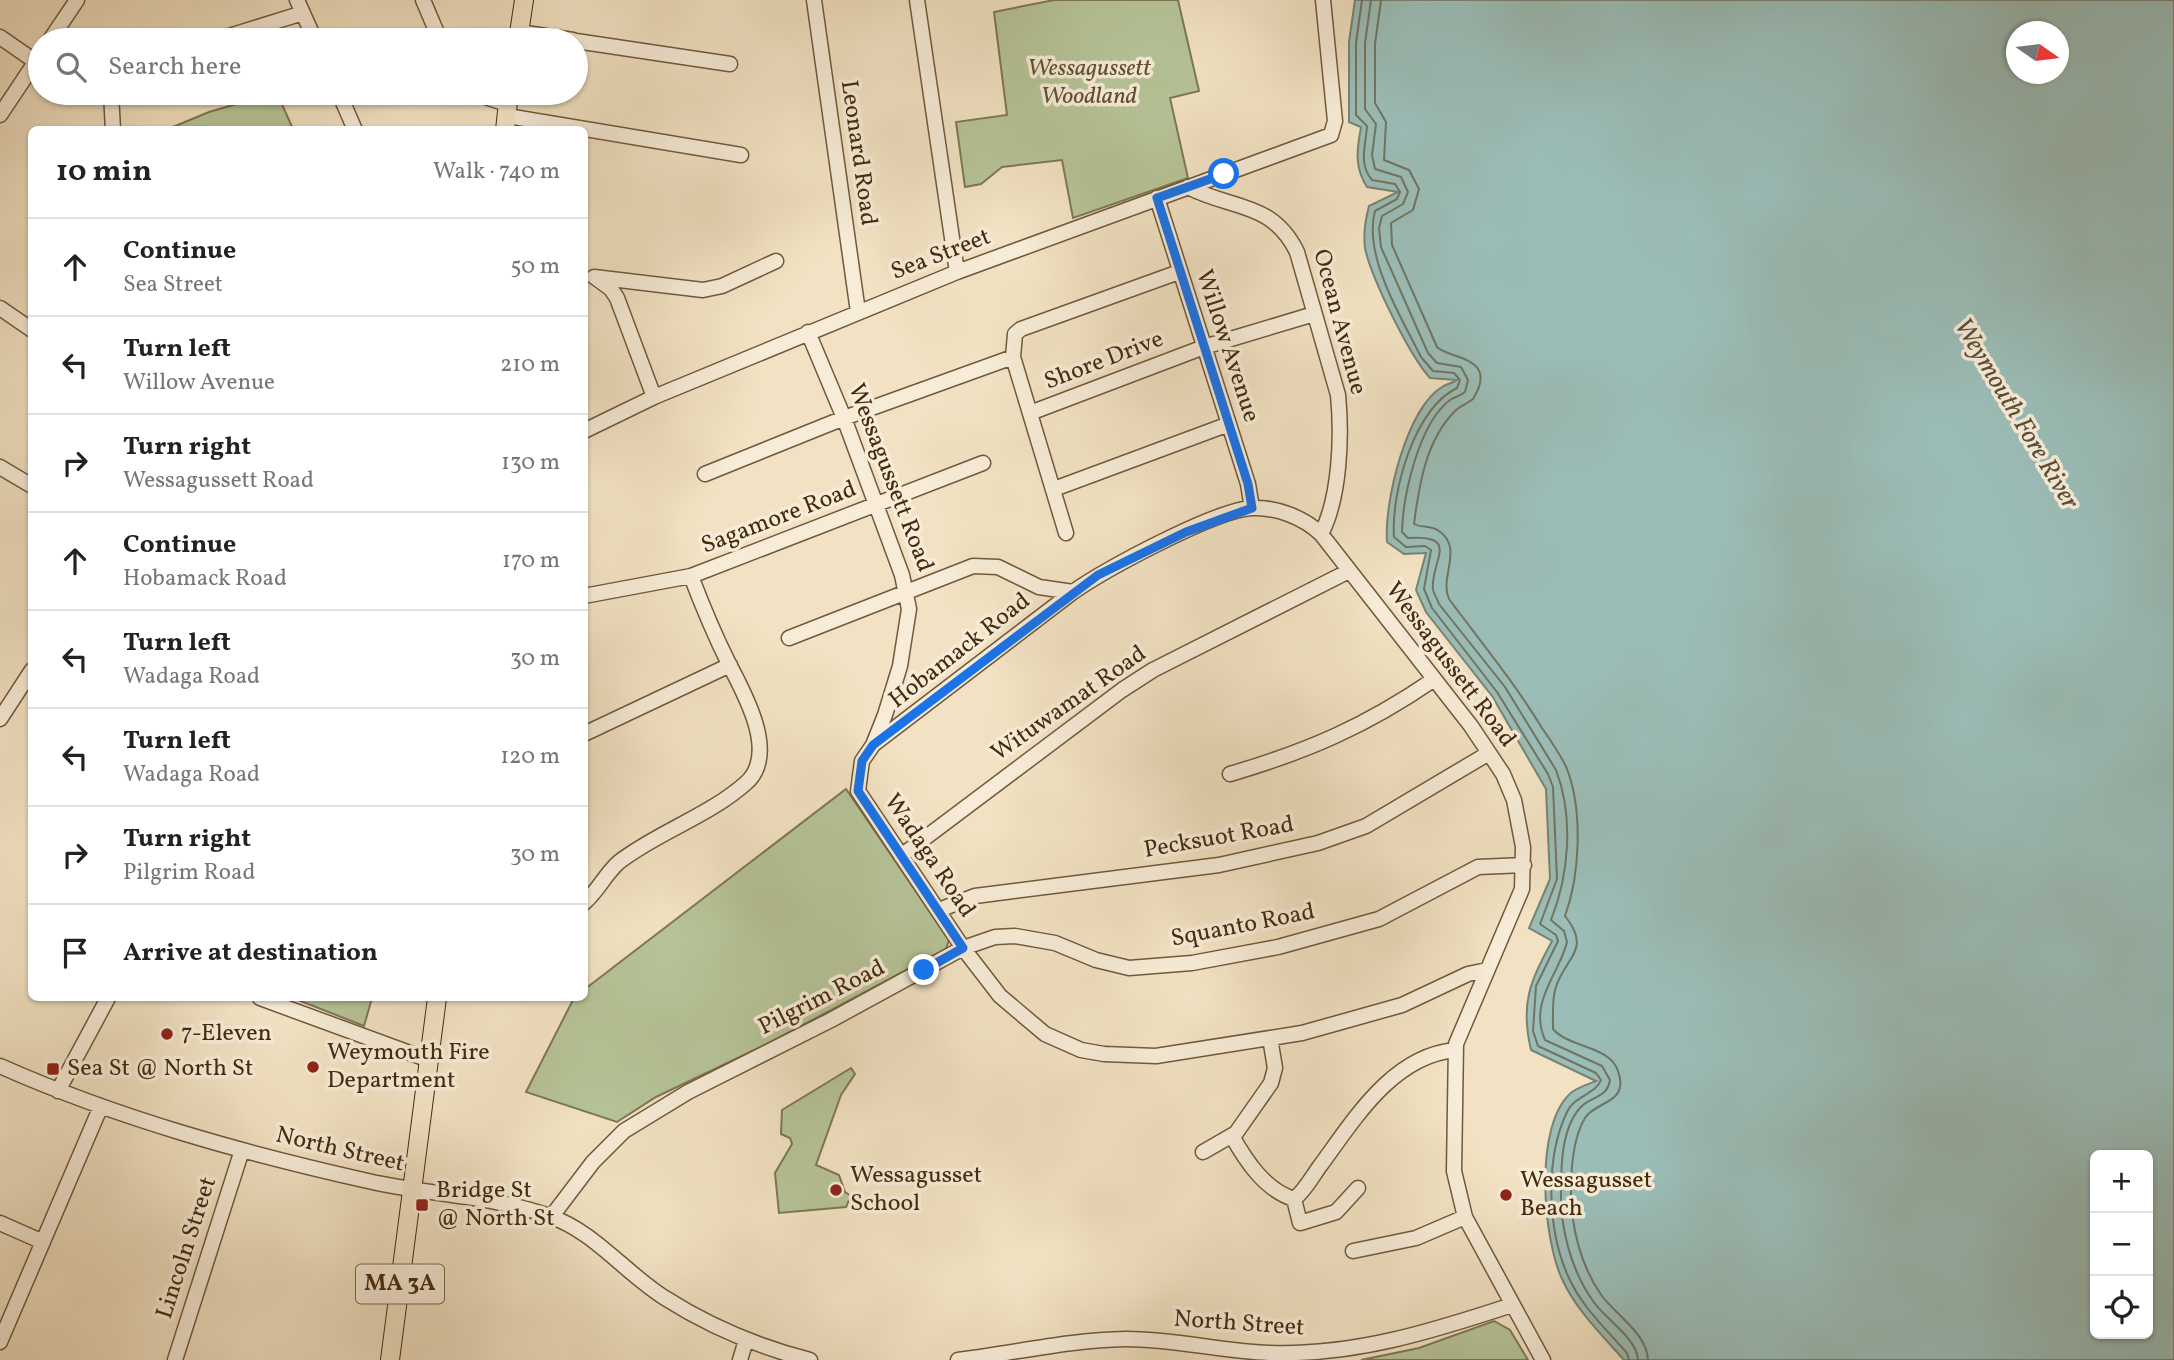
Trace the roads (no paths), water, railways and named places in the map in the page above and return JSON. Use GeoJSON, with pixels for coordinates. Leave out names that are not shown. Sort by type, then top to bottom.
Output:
{"type":"FeatureCollection","features":[{"type":"Feature","properties":{"kind":"main road"},"geometry":{"type":"LineString","coordinates":[[519,28],[524,0]]}},
{"type":"Feature","properties":{"kind":"main road","name":"MA 3A"},"geometry":{"type":"LineString","coordinates":[[390,1360],[437,1001]]}},
{"type":"Feature","properties":{"kind":"street"},"geometry":{"type":"LineString","coordinates":[[58,28],[77,0]]}},
{"type":"Feature","properties":{"kind":"street"},"geometry":{"type":"LineString","coordinates":[[423,0],[435,28]]}},
{"type":"Feature","properties":{"kind":"street","name":"Leonard Road"},"geometry":{"type":"LineString","coordinates":[[814,0],[858,312]]}},
{"type":"Feature","properties":{"kind":"street"},"geometry":{"type":"LineString","coordinates":[[917,0],[957,272]]}},
{"type":"Feature","properties":{"kind":"street","name":"Sea Street"},"geometry":{"type":"LineString","coordinates":[[588,429],[654,397],[957,272],[1322,139],[1334,131],[1335,121],[1324,0]]}},
{"type":"Feature","properties":{"kind":"street"},"geometry":{"type":"LineString","coordinates":[[246,28],[300,6],[310,28]]}},
{"type":"Feature","properties":{"kind":"street"},"geometry":{"type":"LineString","coordinates":[[0,37],[28,52]]}},
{"type":"Feature","properties":{"kind":"street"},"geometry":{"type":"LineString","coordinates":[[588,43],[730,64]]}},
{"type":"Feature","properties":{"kind":"street"},"geometry":{"type":"LineString","coordinates":[[0,115],[28,73]]}},
{"type":"Feature","properties":{"kind":"street"},"geometry":{"type":"LineString","coordinates":[[112,105],[113,126]]}},
{"type":"Feature","properties":{"kind":"street"},"geometry":{"type":"LineString","coordinates":[[344,105],[353,126]]}},
{"type":"Feature","properties":{"kind":"street"},"geometry":{"type":"LineString","coordinates":[[507,111],[587,126]]}},
{"type":"Feature","properties":{"kind":"street"},"geometry":{"type":"LineString","coordinates":[[588,126],[741,155]]}},
{"type":"Feature","properties":{"kind":"street","name":"Ocean Avenue"},"geometry":{"type":"LineString","coordinates":[[1188,187],[1210,197],[1257,211],[1281,226],[1297,252],[1338,395],[1340,414],[1334,497],[1321,534]]}},
{"type":"Feature","properties":{"kind":"street","name":"Willow Avenue"},"geometry":{"type":"LineString","coordinates":[[1157,198],[1248,484],[1252,508]]}},
{"type":"Feature","properties":{"kind":"street"},"geometry":{"type":"LineString","coordinates":[[589,276],[703,290],[722,286],[776,261]]}},
{"type":"Feature","properties":{"kind":"street"},"geometry":{"type":"LineString","coordinates":[[1066,533],[1013,356],[1013,340],[1021,329],[1179,272]]}},
{"type":"Feature","properties":{"kind":"street"},"geometry":{"type":"LineString","coordinates":[[589,276],[611,289],[617,298],[654,397]]}},
{"type":"Feature","properties":{"kind":"street"},"geometry":{"type":"LineString","coordinates":[[0,308],[28,327]]}},
{"type":"Feature","properties":{"kind":"street","name":"Shore Drive"},"geometry":{"type":"LineString","coordinates":[[1030,413],[1204,348],[1314,314]]}},
{"type":"Feature","properties":{"kind":"street","name":"Wessagussett Road"},"geometry":{"type":"LineString","coordinates":[[808,332],[844,418],[906,590],[963,569],[985,566],[998,567],[1039,587],[1073,592]]}},
{"type":"Feature","properties":{"kind":"street"},"geometry":{"type":"LineString","coordinates":[[705,474],[844,418],[1013,356]]}},
{"type":"Feature","properties":{"kind":"street"},"geometry":{"type":"LineString","coordinates":[[1054,489],[1229,424]]}},
{"type":"Feature","properties":{"kind":"street","name":"Sagamore Road"},"geometry":{"type":"LineString","coordinates":[[588,595],[691,576],[983,463]]}},
{"type":"Feature","properties":{"kind":"street"},"geometry":{"type":"LineString","coordinates":[[0,467],[28,484]]}},
{"type":"Feature","properties":{"kind":"street"},"geometry":{"type":"LineString","coordinates":[[1073,592],[1098,575],[1186,532],[1252,508]]}},
{"type":"Feature","properties":{"kind":"street","name":"Wessagussett Road"},"geometry":{"type":"LineString","coordinates":[[1252,508],[1298,517],[1321,534],[1489,753],[1514,800],[1524,865],[1519,899],[1462,1025],[1455,1051],[1454,1171],[1465,1217],[1543,1360]]}},
{"type":"Feature","properties":{"kind":"street","name":"Wituwamat Road"},"geometry":{"type":"LineString","coordinates":[[901,856],[1071,726],[1143,676],[1349,571]]}},
{"type":"Feature","properties":{"kind":"street"},"geometry":{"type":"LineString","coordinates":[[588,900],[596,894],[617,864],[714,805],[747,782],[755,772],[759,742],[757,725],[743,686],[730,665],[691,576]]}},
{"type":"Feature","properties":{"kind":"street"},"geometry":{"type":"LineString","coordinates":[[1039,587],[1042,615]]}},
{"type":"Feature","properties":{"kind":"street"},"geometry":{"type":"LineString","coordinates":[[789,638],[906,590]]}},
{"type":"Feature","properties":{"kind":"street","name":"Wadaga Road"},"geometry":{"type":"LineString","coordinates":[[906,590],[909,609],[906,638],[885,715],[873,745],[862,761],[858,791],[963,948]]}},
{"type":"Feature","properties":{"kind":"street","name":"Hobamack Road"},"geometry":{"type":"LineString","coordinates":[[873,745],[1073,592]]}},
{"type":"Feature","properties":{"kind":"street"},"geometry":{"type":"LineString","coordinates":[[588,732],[730,665]]}},
{"type":"Feature","properties":{"kind":"street"},"geometry":{"type":"LineString","coordinates":[[0,719],[28,676]]}},
{"type":"Feature","properties":{"kind":"street"},"geometry":{"type":"LineString","coordinates":[[1230,774],[1302,752],[1349,732],[1433,680]]}},
{"type":"Feature","properties":{"kind":"street","name":"Pecksuot Road"},"geometry":{"type":"LineString","coordinates":[[939,911],[975,896],[1219,865],[1318,842],[1366,826],[1489,753]]}},
{"type":"Feature","properties":{"kind":"street","name":"Squanto Road"},"geometry":{"type":"LineString","coordinates":[[963,948],[995,937],[1015,936],[1055,943],[1096,960],[1129,968],[1192,963],[1278,947],[1379,919],[1478,867],[1524,865]]}},
{"type":"Feature","properties":{"kind":"street"},"geometry":{"type":"LineString","coordinates":[[963,948],[1000,996],[1027,1022],[1045,1034],[1081,1050],[1104,1054],[1156,1056],[1270,1038],[1373,1015],[1433,992],[1468,974],[1487,970]]}},
{"type":"Feature","properties":{"kind":"street","name":"Pilgrim Road"},"geometry":{"type":"LineString","coordinates":[[552,1216],[593,1162],[624,1130],[688,1092],[847,1012],[963,948]]}},
{"type":"Feature","properties":{"kind":"street"},"geometry":{"type":"LineString","coordinates":[[58,1091],[106,1001]]}},
{"type":"Feature","properties":{"kind":"street"},"geometry":{"type":"LineString","coordinates":[[268,1001],[429,1060]]}},
{"type":"Feature","properties":{"kind":"street"},"geometry":{"type":"LineString","coordinates":[[1203,1152],[1232,1136],[1273,1078],[1270,1038]]}},
{"type":"Feature","properties":{"kind":"street"},"geometry":{"type":"LineString","coordinates":[[1294,1199],[1381,1088],[1407,1069],[1437,1054],[1455,1051]]}},
{"type":"Feature","properties":{"kind":"street","name":"North Street"},"geometry":{"type":"LineString","coordinates":[[0,1066],[101,1106],[242,1150],[412,1191],[476,1198],[552,1216],[573,1227],[664,1298],[746,1340],[810,1360]]}},
{"type":"Feature","properties":{"kind":"street"},"geometry":{"type":"LineString","coordinates":[[0,1342],[101,1106]]}},
{"type":"Feature","properties":{"kind":"street"},"geometry":{"type":"LineString","coordinates":[[1232,1136],[1260,1177],[1294,1199],[1300,1223],[1336,1212],[1358,1188]]}},
{"type":"Feature","properties":{"kind":"street","name":"Lincoln Street"},"geometry":{"type":"LineString","coordinates":[[175,1360],[242,1150]]}},
{"type":"Feature","properties":{"kind":"street"},"geometry":{"type":"LineString","coordinates":[[1353,1251],[1416,1238],[1465,1217]]}},
{"type":"Feature","properties":{"kind":"street"},"geometry":{"type":"LineString","coordinates":[[0,1223],[43,1242]]}},
{"type":"Feature","properties":{"kind":"street","name":"North Street"},"geometry":{"type":"LineString","coordinates":[[958,1360],[1035,1346],[1128,1339],[1253,1352],[1313,1353],[1391,1343],[1512,1305]]}},
{"type":"Feature","properties":{"kind":"street"},"geometry":{"type":"LineString","coordinates":[[740,1360],[746,1340]]}},
{"type":"Feature","properties":{"kind":"water","name":"Weymouth Fore River"},"geometry":{"type":"Polygon","coordinates":[[[1355,0],[2174,0],[2174,1360],[1624,1360],[1574,1301],[1555,1261],[1550,1237],[1545,1182],[1547,1154],[1551,1129],[1560,1108],[1572,1092],[1596,1081],[1531,1050],[1528,1034],[1529,993],[1552,941],[1529,928],[1550,879],[1546,789],[1492,696],[1426,612],[1416,590],[1426,553],[1404,554],[1387,542],[1389,504],[1408,435],[1429,398],[1442,387],[1457,380],[1430,378],[1412,353],[1375,278],[1364,237],[1369,206],[1398,192],[1367,187],[1358,165],[1361,127],[1349,122],[1349,42],[1355,0]]]}},
{"type":"Feature","properties":{"kind":"place","name":"7-Eleven"},"geometry":{"type":"Point","coordinates":[167,1034]}},
{"type":"Feature","properties":{"kind":"place","name":"Weymouth Fire Department"},"geometry":{"type":"Point","coordinates":[313,1067]}},
{"type":"Feature","properties":{"kind":"place","name":"Sea St @ North St"},"geometry":{"type":"Point","coordinates":[53,1069]}},
{"type":"Feature","properties":{"kind":"place","name":"Wessagusset School"},"geometry":{"type":"Point","coordinates":[836,1190]}},
{"type":"Feature","properties":{"kind":"place","name":"Wessagusset Beach"},"geometry":{"type":"Point","coordinates":[1506,1195]}},
{"type":"Feature","properties":{"kind":"place","name":"Bridge St @ North St"},"geometry":{"type":"Point","coordinates":[422,1205]}},
{"type":"Feature","properties":{"kind":"park label","name":"Wessagussett Woodland"},"geometry":{"type":"Point","coordinates":[1089,83]}}]}
